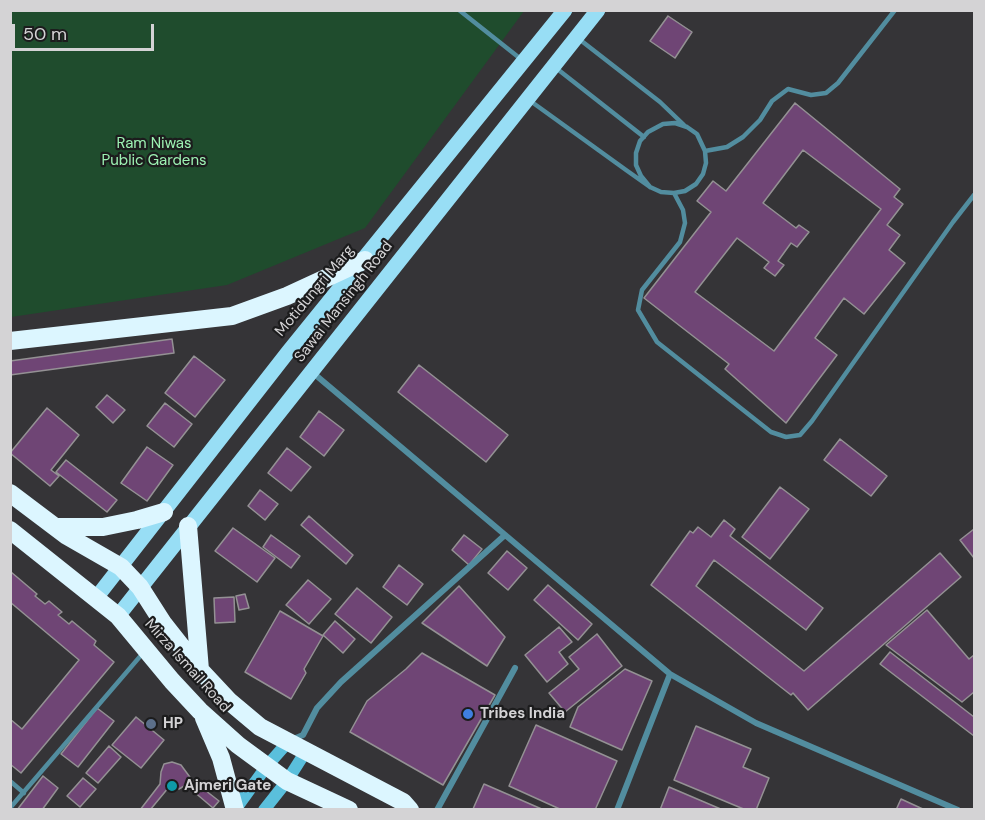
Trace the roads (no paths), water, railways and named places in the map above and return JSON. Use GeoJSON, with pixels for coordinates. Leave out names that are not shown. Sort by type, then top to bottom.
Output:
{"type":"FeatureCollection","features":[{"type":"Feature","properties":{"kind":"highway"},"geometry":{"type":"LineString","coordinates":[[10,341],[232,316],[287,296],[365,260]]}},
{"type":"Feature","properties":{"kind":"highway","name":"Mirza Ismail Road"},"geometry":{"type":"LineString","coordinates":[[10,493],[55,527],[121,567],[140,587],[163,624],[200,670],[229,701],[260,727],[299,743],[403,802],[410,810]]}},
{"type":"Feature","properties":{"kind":"highway"},"geometry":{"type":"LineString","coordinates":[[55,527],[103,527],[164,512]]}},
{"type":"Feature","properties":{"kind":"highway"},"geometry":{"type":"LineString","coordinates":[[188,526],[200,670]]}},
{"type":"Feature","properties":{"kind":"highway","name":"Mirza Ismail Road"},"geometry":{"type":"LineString","coordinates":[[10,530],[118,616],[200,711],[266,767],[287,781],[349,810]]}},
{"type":"Feature","properties":{"kind":"highway"},"geometry":{"type":"LineString","coordinates":[[200,711],[221,758],[235,810]]}},
{"type":"Feature","properties":{"kind":"main road","name":"Motidungri Marg"},"geometry":{"type":"LineString","coordinates":[[96,598],[288,352],[365,260],[565,10]]}},
{"type":"Feature","properties":{"kind":"main road","name":"Sawai Mansingh Road"},"geometry":{"type":"LineString","coordinates":[[118,616],[598,10]]}},
{"type":"Feature","properties":{"kind":"street"},"geometry":{"type":"LineString","coordinates":[[311,372],[670,674],[756,723],[957,810]]}},
{"type":"Feature","properties":{"kind":"street"},"geometry":{"type":"LineString","coordinates":[[264,810],[287,781],[299,743],[317,708],[340,682],[505,535]]}},
{"type":"Feature","properties":{"kind":"street"},"geometry":{"type":"LineString","coordinates":[[437,810],[515,668]]}},
{"type":"Feature","properties":{"kind":"street"},"geometry":{"type":"LineString","coordinates":[[617,810],[670,674]]}},
{"type":"Feature","properties":{"kind":"street"},"geometry":{"type":"LineString","coordinates":[[235,810],[266,767],[299,743]]}},
{"type":"Feature","properties":{"kind":"lane"},"geometry":{"type":"LineString","coordinates":[[459,10],[524,62]]}},
{"type":"Feature","properties":{"kind":"lane"},"geometry":{"type":"LineString","coordinates":[[705,151],[727,147],[743,137],[760,120],[772,101],[788,89],[811,95],[826,93],[838,83],[895,10]]}},
{"type":"Feature","properties":{"kind":"lane"},"geometry":{"type":"LineString","coordinates":[[528,99],[650,187],[674,194],[696,184],[706,163],[705,151],[697,135],[660,102],[577,37]]}},
{"type":"Feature","properties":{"kind":"lane"},"geometry":{"type":"LineString","coordinates":[[554,66],[644,137]]}},
{"type":"Feature","properties":{"kind":"lane"},"geometry":{"type":"LineString","coordinates":[[650,187],[636,165],[636,153],[644,137],[648,132],[663,124],[675,123],[687,127]]}},
{"type":"Feature","properties":{"kind":"lane"},"geometry":{"type":"LineString","coordinates":[[674,194],[682,210],[685,223],[680,242],[642,290],[638,310],[657,342],[771,432],[786,436],[800,435],[812,421],[953,222],[975,195]]}},
{"type":"Feature","properties":{"kind":"lane"},"geometry":{"type":"LineString","coordinates":[[10,808],[146,649]]}},
{"type":"Feature","properties":{"kind":"lane"},"geometry":{"type":"LineString","coordinates":[[10,781],[24,793]]}},
{"type":"Feature","properties":{"kind":"place","name":"Tribes India"},"geometry":{"type":"Point","coordinates":[468,714]}},
{"type":"Feature","properties":{"kind":"place","name":"HP"},"geometry":{"type":"Point","coordinates":[151,724]}},
{"type":"Feature","properties":{"kind":"place","name":"Ajmeri Gate"},"geometry":{"type":"Point","coordinates":[172,786]}},
{"type":"Feature","properties":{"kind":"park label","name":"Ram Niwas Public Gardens"},"geometry":{"type":"Point","coordinates":[154,152]}}]}
